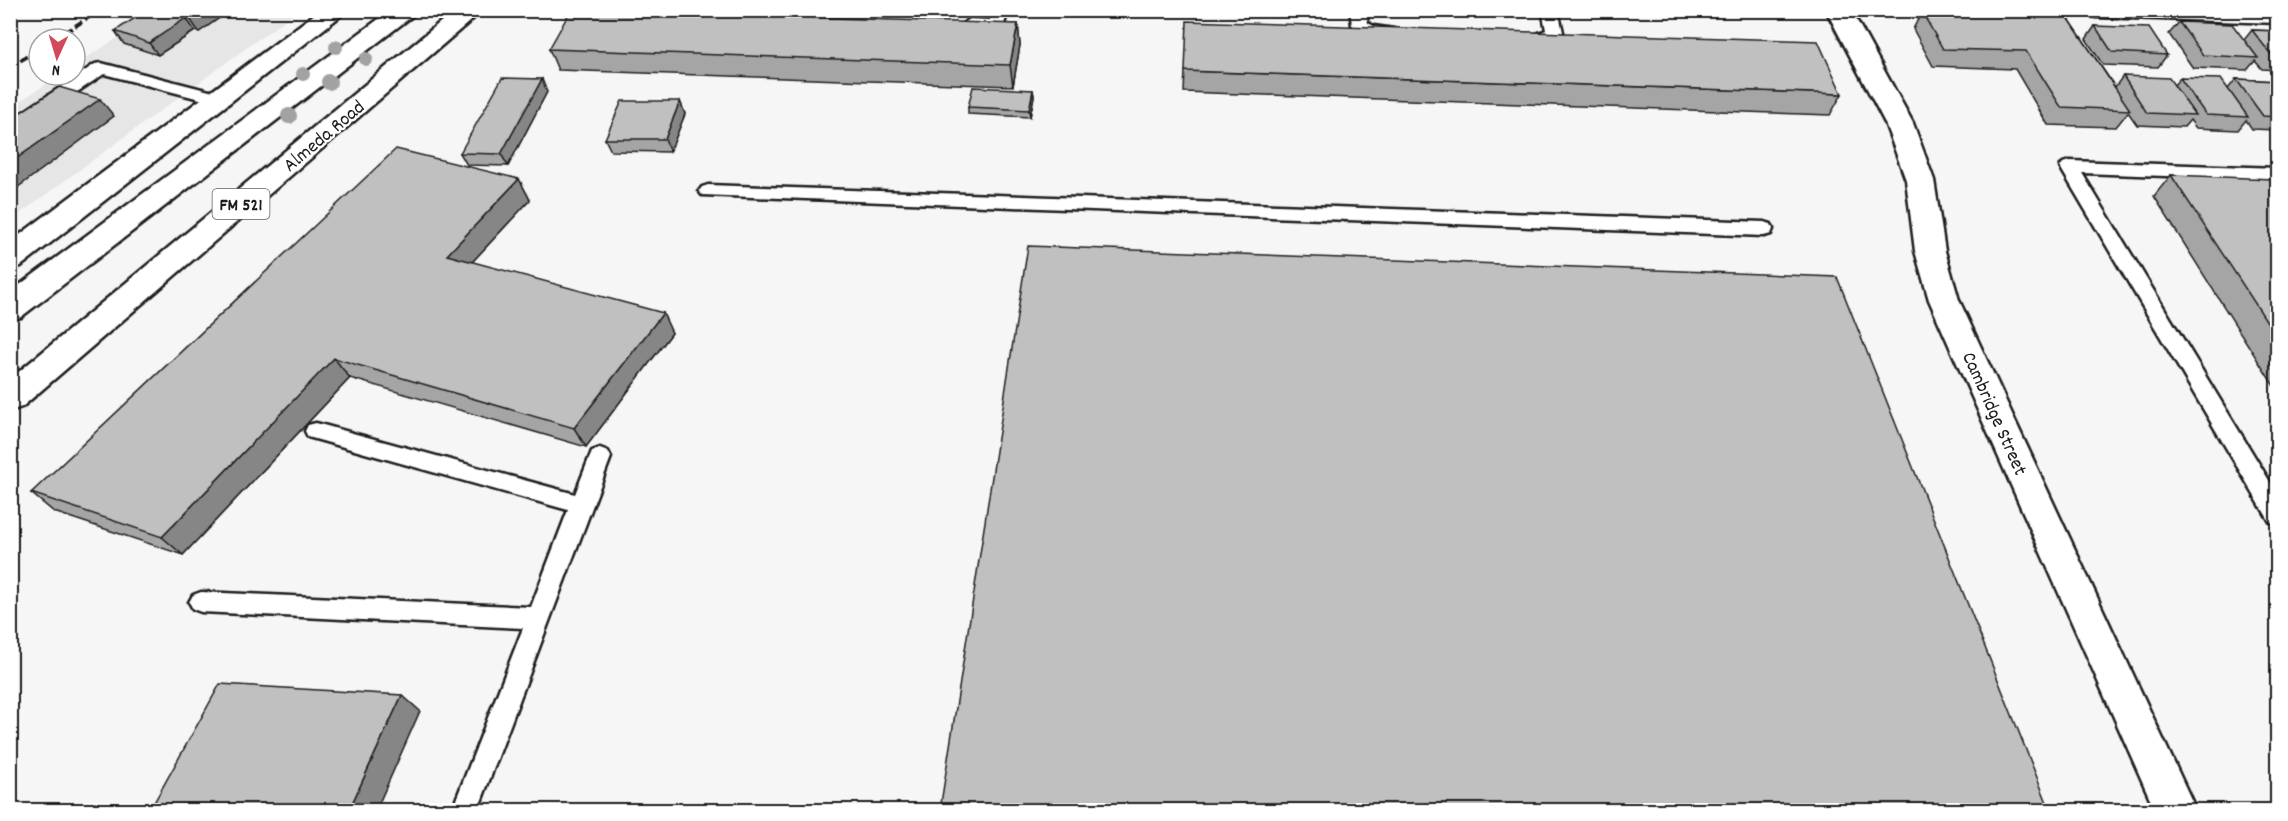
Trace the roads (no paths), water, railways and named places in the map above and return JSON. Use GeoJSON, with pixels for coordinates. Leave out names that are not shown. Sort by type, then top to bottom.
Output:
{"type":"FeatureCollection","features":[{"type":"Feature","properties":{"kind":"main road"},"geometry":{"type":"LineString","coordinates":[[10,258],[336,10]]}},
{"type":"Feature","properties":{"kind":"main road"},"geometry":{"type":"LineString","coordinates":[[10,309],[408,10]]}},
{"type":"Feature","properties":{"kind":"main road","name":"Almeda Road"},"geometry":{"type":"LineString","coordinates":[[10,398],[471,10]]}},
{"type":"Feature","properties":{"kind":"main road","name":"Cambridge Street"},"geometry":{"type":"LineString","coordinates":[[1838,10],[1899,123],[1920,180],[1930,251],[1944,300],[2176,810]]}},
{"type":"Feature","properties":{"kind":"main road"},"geometry":{"type":"LineString","coordinates":[[2096,10],[2277,16]]}},
{"type":"Feature","properties":{"kind":"lane"},"geometry":{"type":"LineString","coordinates":[[628,10],[687,14]]}},
{"type":"Feature","properties":{"kind":"lane"},"geometry":{"type":"LineString","coordinates":[[949,24],[996,25],[1000,10]]}},
{"type":"Feature","properties":{"kind":"lane"},"geometry":{"type":"LineString","coordinates":[[1358,10],[1360,25],[1371,31],[1406,33]]}},
{"type":"Feature","properties":{"kind":"lane"},"geometry":{"type":"LineString","coordinates":[[1514,38],[1538,39],[1554,32],[1550,10]]}},
{"type":"Feature","properties":{"kind":"lane"},"geometry":{"type":"LineString","coordinates":[[10,129],[101,68],[219,99]]}},
{"type":"Feature","properties":{"kind":"lane"},"geometry":{"type":"LineString","coordinates":[[2277,174],[2069,167],[2277,515]]}},
{"type":"Feature","properties":{"kind":"lane"},"geometry":{"type":"LineString","coordinates":[[708,190],[1764,229]]}},
{"type":"Feature","properties":{"kind":"lane"},"geometry":{"type":"LineString","coordinates":[[316,431],[582,505]]}},
{"type":"Feature","properties":{"kind":"lane"},"geometry":{"type":"LineString","coordinates":[[465,810],[600,457]]}},
{"type":"Feature","properties":{"kind":"lane"},"geometry":{"type":"LineString","coordinates":[[201,602],[538,618]]}},
{"type":"Feature","properties":{"kind":"railway"},"geometry":{"type":"LineString","coordinates":[[74,27],[100,10]]}},
{"type":"Feature","properties":{"kind":"railway"},"geometry":{"type":"LineString","coordinates":[[10,67],[27,56]]}}]}
